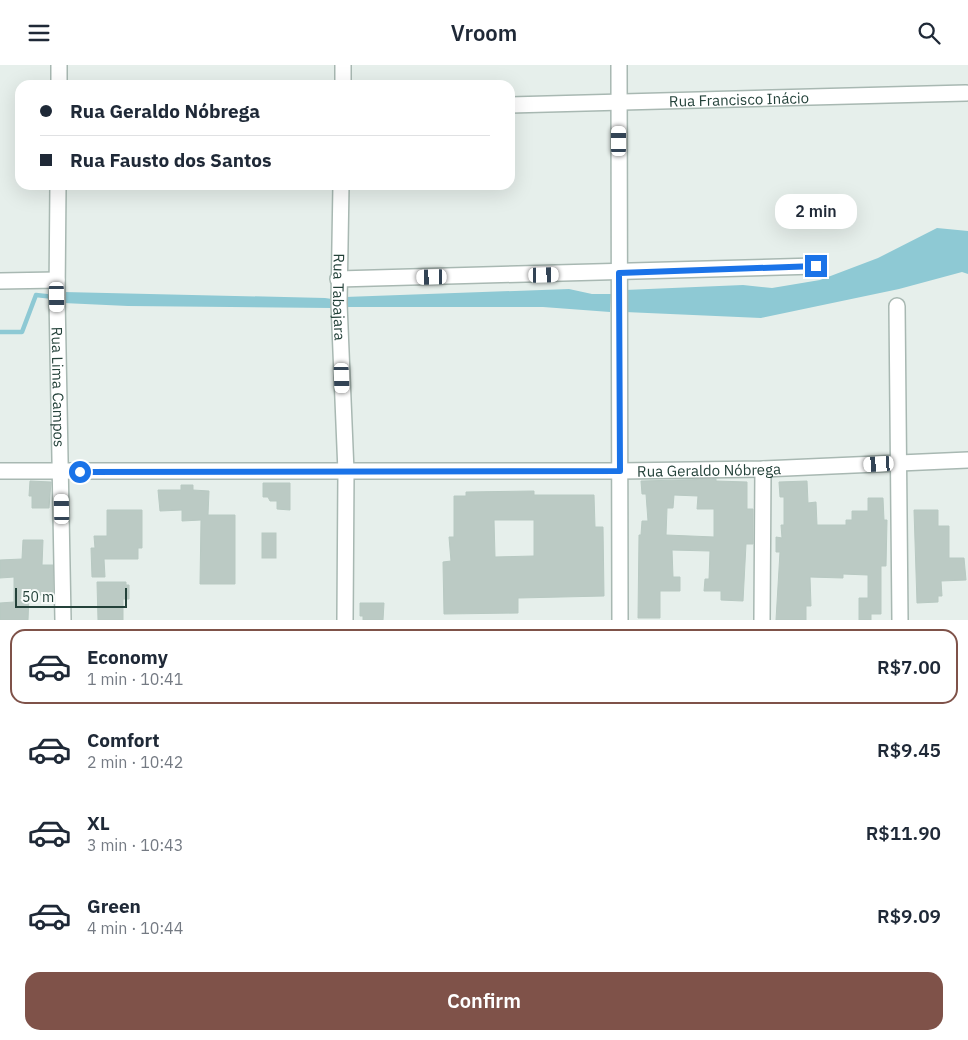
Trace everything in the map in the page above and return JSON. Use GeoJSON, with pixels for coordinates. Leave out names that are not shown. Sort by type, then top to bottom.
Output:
{"type":"FeatureCollection","features":[{"type":"Feature","properties":{"kind":"street"},"geometry":{"type":"LineString","coordinates":[[59,65],[59,80]]}},
{"type":"Feature","properties":{"kind":"street"},"geometry":{"type":"LineString","coordinates":[[343,65],[343,80]]}},
{"type":"Feature","properties":{"kind":"street"},"geometry":{"type":"LineString","coordinates":[[619,65],[620,620]]}},
{"type":"Feature","properties":{"kind":"street","name":"Rua Francisco Inácio"},"geometry":{"type":"LineString","coordinates":[[515,105],[966,93]]}},
{"type":"Feature","properties":{"kind":"street","name":"Rua Lima Campos"},"geometry":{"type":"LineString","coordinates":[[58,190],[57,280],[63,620]]}},
{"type":"Feature","properties":{"kind":"street","name":"Rua Tabajara"},"geometry":{"type":"LineString","coordinates":[[341,190],[338,279],[346,471],[345,620]]}},
{"type":"Feature","properties":{"kind":"street"},"geometry":{"type":"LineString","coordinates":[[338,279],[619,273],[816,266]]}},
{"type":"Feature","properties":{"kind":"street"},"geometry":{"type":"LineString","coordinates":[[0,281],[57,280]]}},
{"type":"Feature","properties":{"kind":"street"},"geometry":{"type":"LineString","coordinates":[[897,307],[900,620]]}},
{"type":"Feature","properties":{"kind":"street","name":"Rua Geraldo Nóbrega"},"geometry":{"type":"LineString","coordinates":[[0,471],[620,471],[763,469],[968,460]]}},
{"type":"Feature","properties":{"kind":"street"},"geometry":{"type":"LineString","coordinates":[[762,620],[763,469]]}},
{"type":"Feature","properties":{"kind":"water"},"geometry":{"type":"Polygon","coordinates":[[[937,228],[968,231],[968,274],[962,272],[899,289],[761,318],[625,312],[625,290],[743,285],[772,288],[820,280],[878,258],[937,228]]]}},
{"type":"Feature","properties":{"kind":"water"},"geometry":{"type":"Polygon","coordinates":[[[569,289],[592,294],[611,294],[610,312],[543,307],[345,307],[345,297],[569,289]]]}},
{"type":"Feature","properties":{"kind":"water"},"geometry":{"type":"Polygon","coordinates":[[[64,292],[325,298],[332,299],[332,308],[128,306],[63,303],[64,292]]]}},
{"type":"Feature","properties":{"kind":"building"},"geometry":{"type":"Polygon","coordinates":[[[716,479],[716,481],[747,482],[747,509],[753,509],[753,544],[746,544],[743,601],[721,600],[721,591],[704,591],[705,579],[709,579],[710,551],[672,550],[673,577],[680,577],[680,591],[660,591],[660,618],[638,618],[639,535],[641,535],[642,521],[648,521],[646,494],[642,494],[641,481],[716,479]],[[674,495],[673,508],[667,508],[666,535],[714,537],[714,509],[697,509],[698,496],[674,495]]]}},
{"type":"Feature","properties":{"kind":"building"},"geometry":{"type":"Polygon","coordinates":[[[30,481],[51,482],[49,508],[32,508],[32,496],[29,496],[30,481]]]}},
{"type":"Feature","properties":{"kind":"building"},"geometry":{"type":"Polygon","coordinates":[[[807,481],[808,503],[816,502],[817,525],[846,525],[846,520],[852,520],[852,511],[868,511],[868,498],[883,498],[884,520],[887,520],[886,566],[881,566],[881,614],[871,614],[871,620],[859,620],[859,598],[868,598],[868,575],[843,574],[843,578],[810,577],[811,606],[806,606],[806,620],[776,620],[780,552],[776,552],[776,537],[782,538],[781,525],[784,525],[784,497],[780,497],[779,482],[807,481]]]}},
{"type":"Feature","properties":{"kind":"building"},"geometry":{"type":"Polygon","coordinates":[[[263,483],[290,483],[290,510],[277,509],[277,501],[270,501],[268,497],[263,497],[263,483]]]}},
{"type":"Feature","properties":{"kind":"building"},"geometry":{"type":"Polygon","coordinates":[[[181,485],[193,485],[193,490],[209,491],[208,515],[235,515],[235,584],[200,584],[201,520],[182,521],[182,510],[160,511],[158,490],[181,490],[181,485]]]}},
{"type":"Feature","properties":{"kind":"building"},"geometry":{"type":"Polygon","coordinates":[[[534,491],[534,495],[594,495],[595,527],[603,527],[604,596],[518,598],[518,613],[444,614],[443,562],[451,561],[449,537],[454,537],[454,496],[466,496],[466,492],[534,491]],[[494,520],[495,557],[534,556],[534,520],[494,520]]]}},
{"type":"Feature","properties":{"kind":"building"},"geometry":{"type":"Polygon","coordinates":[[[107,510],[142,510],[142,548],[138,548],[138,559],[104,559],[105,577],[92,577],[91,548],[95,548],[94,536],[107,536],[107,510]]]}},
{"type":"Feature","properties":{"kind":"building"},"geometry":{"type":"Polygon","coordinates":[[[914,510],[938,510],[938,526],[949,526],[949,558],[964,558],[966,580],[941,581],[942,596],[938,596],[938,602],[917,603],[914,510]]]}},
{"type":"Feature","properties":{"kind":"building"},"geometry":{"type":"Polygon","coordinates":[[[262,533],[276,533],[276,558],[262,558],[262,533]]]}},
{"type":"Feature","properties":{"kind":"building"},"geometry":{"type":"Polygon","coordinates":[[[23,540],[43,540],[42,565],[53,565],[53,595],[29,595],[28,620],[0,620],[0,603],[14,602],[14,577],[0,578],[0,560],[22,559],[23,540]]]}},
{"type":"Feature","properties":{"kind":"building"},"geometry":{"type":"Polygon","coordinates":[[[97,582],[126,582],[126,585],[129,585],[129,599],[123,599],[123,620],[98,620],[97,582]]]}},
{"type":"Feature","properties":{"kind":"building"},"geometry":{"type":"Polygon","coordinates":[[[360,603],[384,603],[383,620],[363,620],[363,616],[360,616],[360,603]]]}},
{"type":"Feature","properties":{"kind":"waterway"},"geometry":{"type":"LineString","coordinates":[[0,332],[22,332],[36,295],[54,297]]}},
{"type":"Feature","properties":{"kind":"route"},"geometry":{"type":"LineString","coordinates":[[80,472],[620,471],[619,273],[816,266]]}}]}
